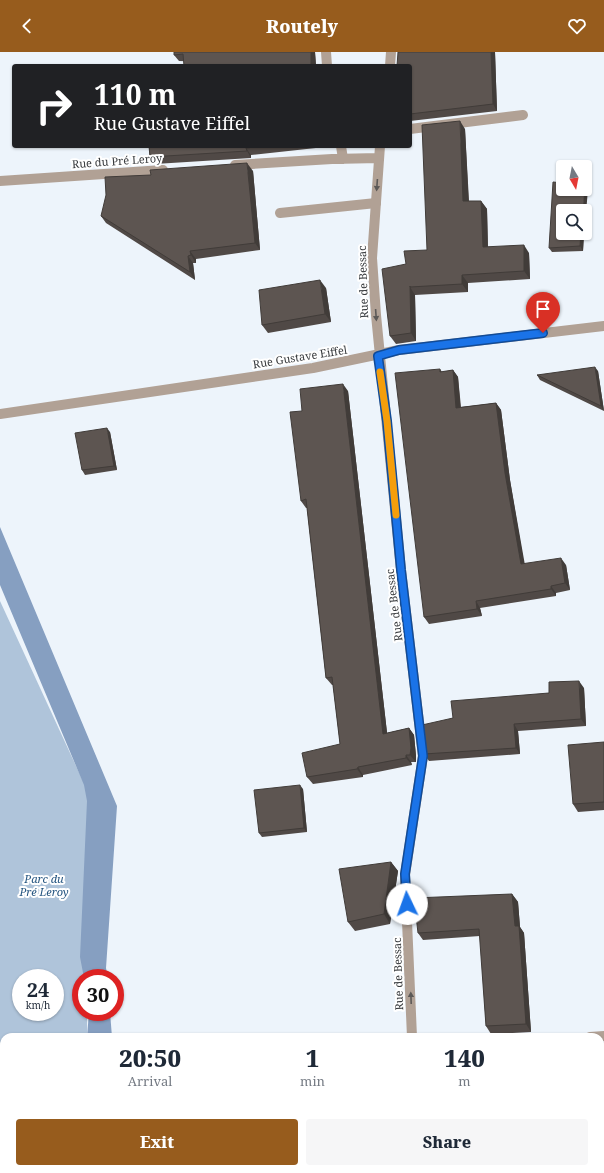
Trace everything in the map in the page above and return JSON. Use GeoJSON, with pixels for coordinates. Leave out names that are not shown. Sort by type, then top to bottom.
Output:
{"type":"FeatureCollection","features":[{"type":"Feature","properties":{"kind":"street"},"geometry":{"type":"LineString","coordinates":[[326,52],[327,64]]}},
{"type":"Feature","properties":{"kind":"street"},"geometry":{"type":"LineString","coordinates":[[390,64],[391,52]]}},
{"type":"Feature","properties":{"kind":"street"},"geometry":{"type":"LineString","coordinates":[[412,129],[524,115]]}},
{"type":"Feature","properties":{"kind":"street"},"geometry":{"type":"LineString","coordinates":[[341,148],[343,158]]}},
{"type":"Feature","properties":{"kind":"street","name":"Rue de Bessac"},"geometry":{"type":"LineString","coordinates":[[380,148],[372,258],[378,356],[387,421],[401,570],[423,756],[405,874],[412,1033]]}},
{"type":"Feature","properties":{"kind":"street"},"geometry":{"type":"LineString","coordinates":[[221,166],[343,158],[379,158]]}},
{"type":"Feature","properties":{"kind":"street","name":"Rue du Pré Leroy"},"geometry":{"type":"LineString","coordinates":[[0,181],[174,170]]}},
{"type":"Feature","properties":{"kind":"street"},"geometry":{"type":"LineString","coordinates":[[280,213],[376,203]]}},
{"type":"Feature","properties":{"kind":"street","name":"Rue Gustave Eiffel"},"geometry":{"type":"LineString","coordinates":[[0,414],[313,368],[378,356],[399,350],[604,326]]}},
{"type":"Feature","properties":{"kind":"green space","name":"Parc du Pré Leroy"},"geometry":{"type":"Polygon","coordinates":[[[0,601],[88,792],[87,969],[72,969],[72,1021],[87,1021],[87,1033],[0,1033],[0,601]]]}},
{"type":"Feature","properties":{"kind":"shaded area"},"geometry":{"type":"Polygon","coordinates":[[[0,527],[117,806],[106,969],[82,969],[80,957],[87,801],[84,785],[0,585],[0,527]]]}},
{"type":"Feature","properties":{"kind":"shaded area"},"geometry":{"type":"Polygon","coordinates":[[[88,1021],[111,1021],[112,1033],[87,1033],[88,1021]]]}},
{"type":"Feature","properties":{"kind":"building"},"geometry":{"type":"Polygon","coordinates":[[[174,52],[311,52],[311,64],[184,64],[183,54],[174,55],[174,52]]]}},
{"type":"Feature","properties":{"kind":"building"},"geometry":{"type":"Polygon","coordinates":[[[398,52],[491,52],[493,104],[412,114],[412,64],[397,64],[398,52]]]}},
{"type":"Feature","properties":{"kind":"building"},"geometry":{"type":"Polygon","coordinates":[[[460,121],[463,201],[481,201],[483,247],[524,245],[524,271],[462,275],[462,284],[410,287],[411,333],[390,336],[382,269],[406,264],[404,251],[427,250],[422,125],[460,121]]]}},
{"type":"Feature","properties":{"kind":"building"},"geometry":{"type":"Polygon","coordinates":[[[149,148],[246,148],[247,151],[150,157],[149,148]]]}},
{"type":"Feature","properties":{"kind":"building"},"geometry":{"type":"Polygon","coordinates":[[[247,163],[255,243],[190,251],[191,255],[188,256],[190,272],[101,216],[106,195],[105,177],[151,175],[150,170],[247,163]]]}},
{"type":"Feature","properties":{"kind":"building"},"geometry":{"type":"Polygon","coordinates":[[[553,182],[556,182],[556,196],[584,196],[584,204],[556,204],[556,240],[580,240],[580,246],[549,248],[553,182]]]}},
{"type":"Feature","properties":{"kind":"building"},"geometry":{"type":"Polygon","coordinates":[[[320,280],[325,314],[262,325],[259,290],[320,280]]]}},
{"type":"Feature","properties":{"kind":"building"},"geometry":{"type":"Polygon","coordinates":[[[595,367],[601,406],[537,375],[595,367]]]}},
{"type":"Feature","properties":{"kind":"building"},"geometry":{"type":"Polygon","coordinates":[[[440,369],[440,372],[453,370],[456,408],[496,403],[505,473],[521,564],[561,558],[565,583],[551,586],[551,589],[476,601],[477,609],[424,617],[395,373],[440,369]]]}},
{"type":"Feature","properties":{"kind":"building"},"geometry":{"type":"Polygon","coordinates":[[[343,384],[383,734],[409,728],[411,748],[410,755],[406,755],[406,758],[358,767],[357,769],[307,777],[302,753],[340,744],[332,677],[326,678],[306,499],[301,501],[290,412],[302,411],[300,389],[343,384]]]}},
{"type":"Feature","properties":{"kind":"building"},"geometry":{"type":"Polygon","coordinates":[[[107,428],[114,466],[82,470],[75,433],[107,428]]]}},
{"type":"Feature","properties":{"kind":"building"},"geometry":{"type":"Polygon","coordinates":[[[579,681],[581,719],[514,724],[516,748],[424,754],[422,725],[453,718],[451,701],[549,693],[549,682],[579,681]]]}},
{"type":"Feature","properties":{"kind":"building"},"geometry":{"type":"Polygon","coordinates":[[[604,742],[604,802],[573,804],[568,745],[604,742]]]}},
{"type":"Feature","properties":{"kind":"building"},"geometry":{"type":"Polygon","coordinates":[[[300,785],[304,828],[259,833],[254,790],[300,785]]]}},
{"type":"Feature","properties":{"kind":"building"},"geometry":{"type":"Polygon","coordinates":[[[391,862],[384,914],[348,922],[339,869],[391,862]]]}},
{"type":"Feature","properties":{"kind":"building"},"geometry":{"type":"Polygon","coordinates":[[[512,894],[515,926],[519,926],[526,1024],[486,1026],[479,929],[418,933],[414,898],[512,894]]]}},
{"type":"Feature","properties":{"kind":"slow traffic"},"geometry":{"type":"LineString","coordinates":[[380,372],[387,421],[396,515]]}},
{"type":"Feature","properties":{"kind":"route"},"geometry":{"type":"LineString","coordinates":[[407,904],[405,874],[423,756],[401,570],[387,421],[378,356],[399,350],[543,333]]}}]}
